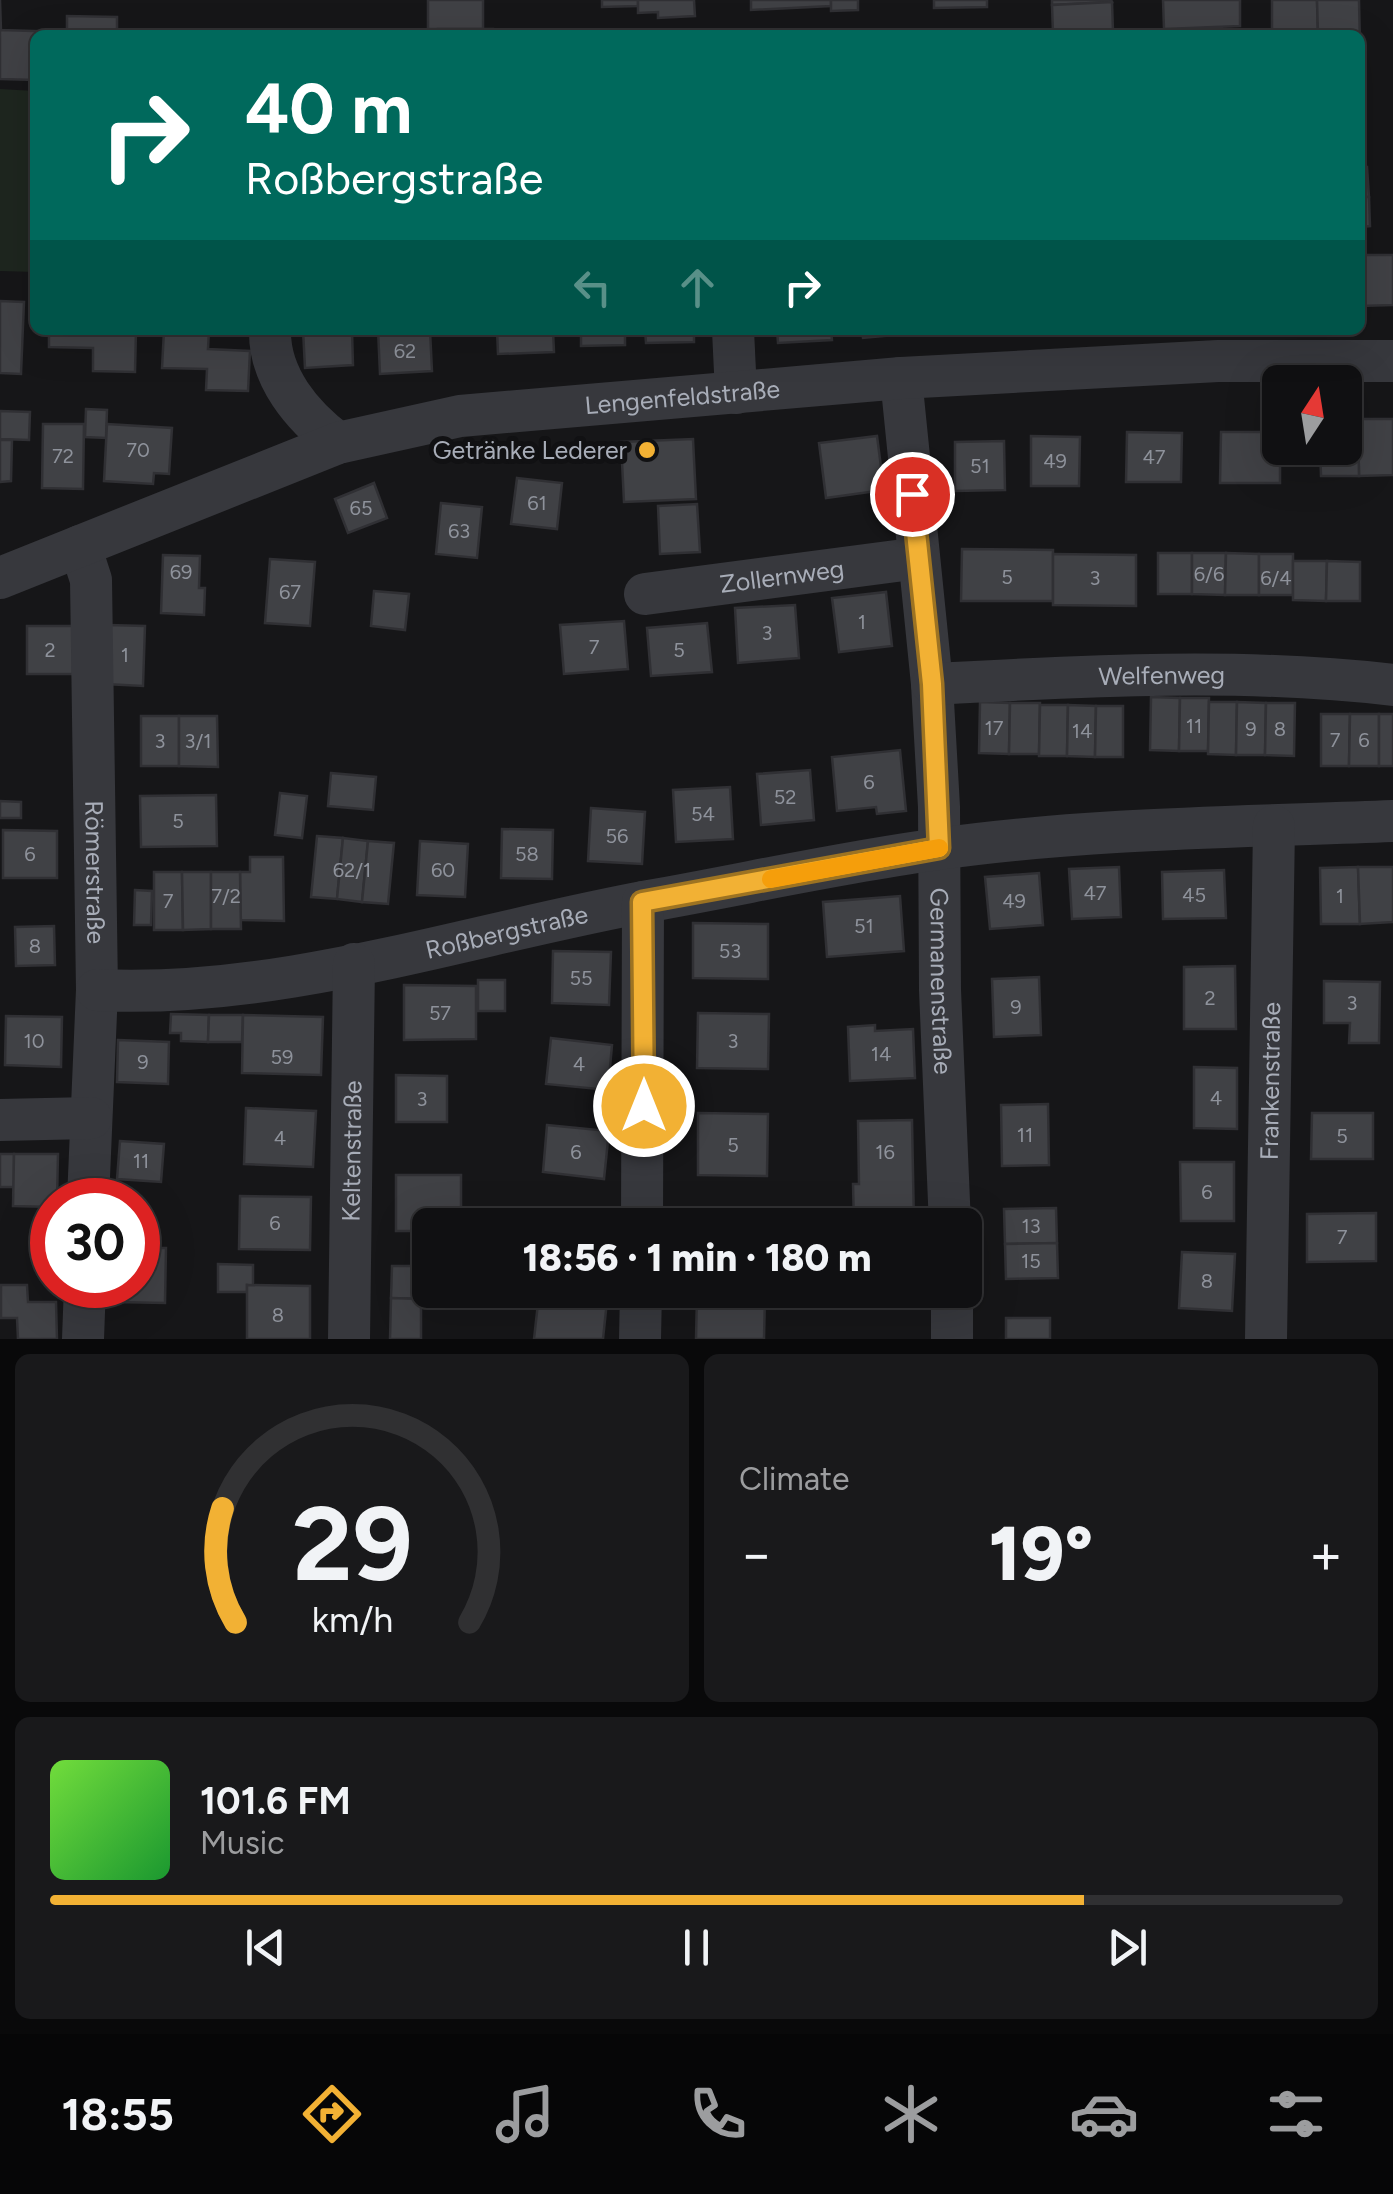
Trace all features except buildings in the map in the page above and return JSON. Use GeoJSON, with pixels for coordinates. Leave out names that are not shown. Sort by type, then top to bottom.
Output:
{"type":"FeatureCollection","features":[{"type":"Feature","properties":{"kind":"street"},"geometry":{"type":"LineString","coordinates":[[271,335],[276,366],[287,391],[321,430],[338,443]]}},
{"type":"Feature","properties":{"kind":"street"},"geometry":{"type":"LineString","coordinates":[[733,335],[736,393]]}},
{"type":"Feature","properties":{"kind":"street","name":"Lengenfeldstraße"},"geometry":{"type":"LineString","coordinates":[[0,578],[338,443],[460,416],[1218,346],[1393,360]]}},
{"type":"Feature","properties":{"kind":"street","name":"Germanenstraße"},"geometry":{"type":"LineString","coordinates":[[901,378],[932,684],[949,1208]]}},
{"type":"Feature","properties":{"kind":"street","name":"Römerstraße"},"geometry":{"type":"LineString","coordinates":[[80,546],[92,580],[97,990],[89,1178]]}},
{"type":"Feature","properties":{"kind":"street","name":"Zollernweg"},"geometry":{"type":"LineString","coordinates":[[645,594],[919,558]]}},
{"type":"Feature","properties":{"kind":"street","name":"Welfenweg"},"geometry":{"type":"LineString","coordinates":[[932,684],[1260,676],[1393,685]]}},
{"type":"Feature","properties":{"kind":"street","name":"Roßbergstraße"},"geometry":{"type":"LineString","coordinates":[[97,990],[143,992],[250,982],[354,964],[642,902],[939,848],[1122,832],[1393,821]]}},
{"type":"Feature","properties":{"kind":"street","name":"Frankenstraße"},"geometry":{"type":"LineString","coordinates":[[1266,1339],[1274,826]]}},
{"type":"Feature","properties":{"kind":"street"},"geometry":{"type":"LineString","coordinates":[[642,902],[642,1208]]}},
{"type":"Feature","properties":{"kind":"street","name":"Keltenstraße"},"geometry":{"type":"LineString","coordinates":[[348,1339],[354,964]]}},
{"type":"Feature","properties":{"kind":"street"},"geometry":{"type":"LineString","coordinates":[[0,1120],[91,1118]]}},
{"type":"Feature","properties":{"kind":"street"},"geometry":{"type":"LineString","coordinates":[[83,1339],[84,1308]]}},
{"type":"Feature","properties":{"kind":"street"},"geometry":{"type":"LineString","coordinates":[[640,1339],[641,1308]]}},
{"type":"Feature","properties":{"kind":"street"},"geometry":{"type":"LineString","coordinates":[[952,1308],[952,1339]]}},
{"type":"Feature","properties":{"kind":"shaded area"},"geometry":{"type":"Polygon","coordinates":[[[0,89],[30,91],[30,272],[0,271],[0,89]]]}},
{"type":"Feature","properties":{"kind":"slow traffic"},"geometry":{"type":"LineString","coordinates":[[771,879],[939,848]]}},
{"type":"Feature","properties":{"kind":"place","name":"Getränke Lederer"},"geometry":{"type":"Point","coordinates":[647,450]}},
{"type":"Feature","properties":{"kind":"route"},"geometry":{"type":"LineString","coordinates":[[644,1106],[642,902],[939,848],[932,684],[912,494]]}}]}
